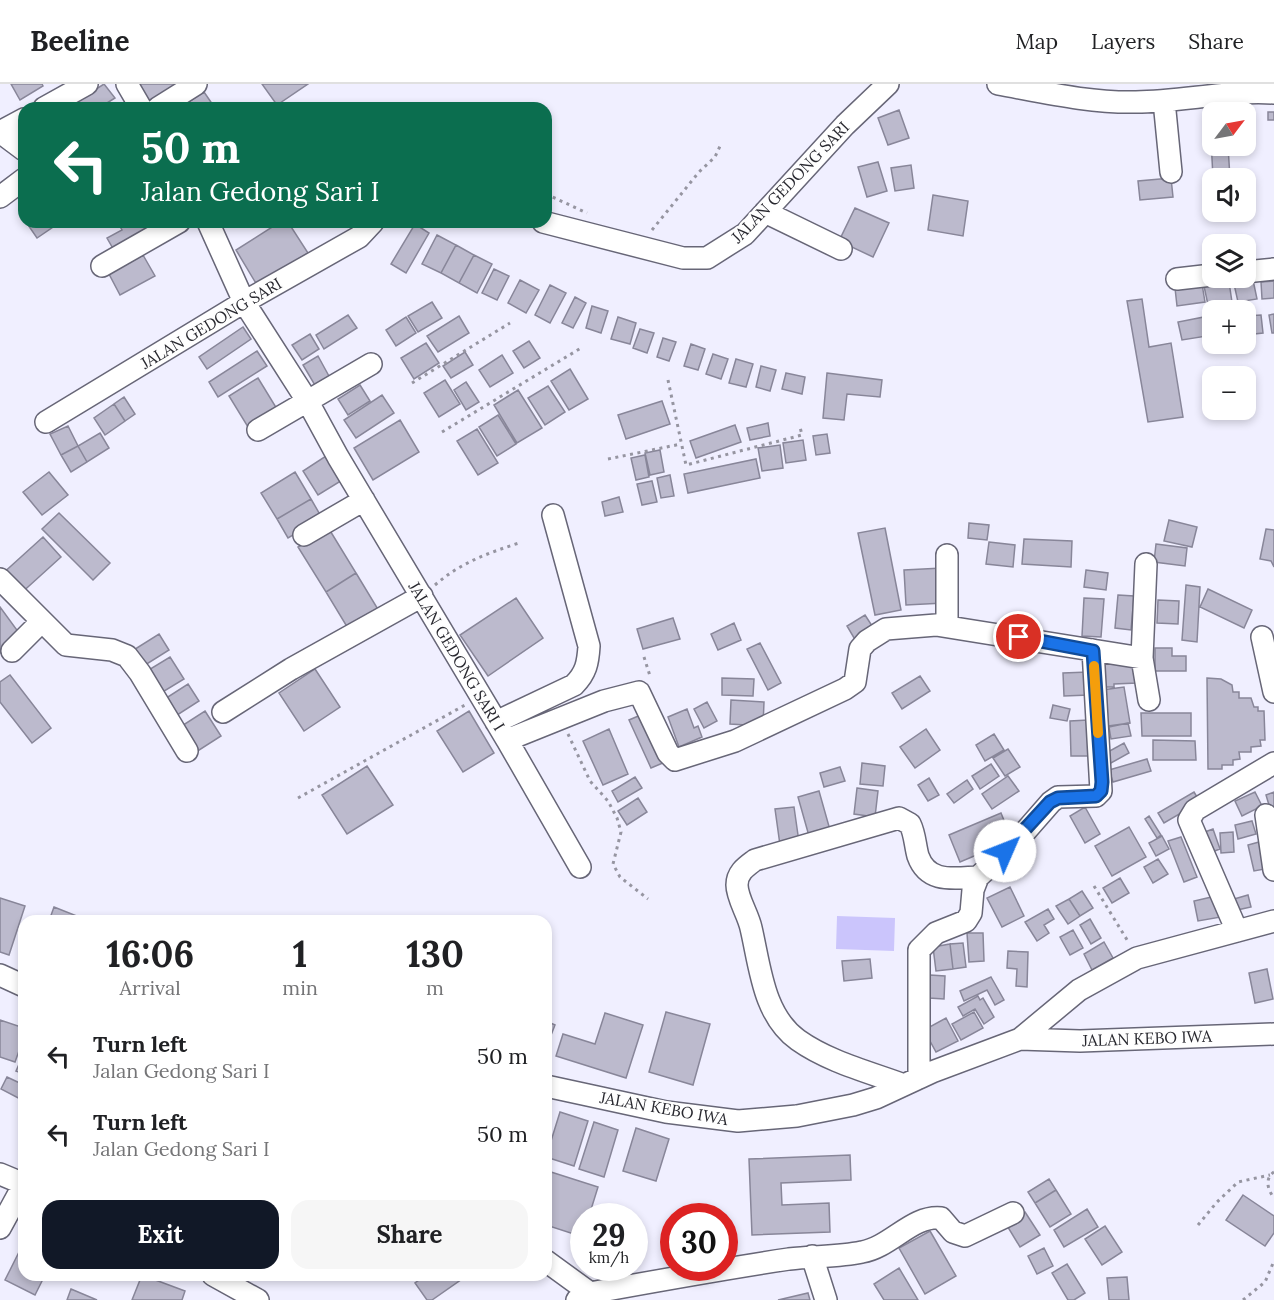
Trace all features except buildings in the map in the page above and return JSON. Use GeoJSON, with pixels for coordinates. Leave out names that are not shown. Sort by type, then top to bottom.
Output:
{"type":"FeatureCollection","features":[{"type":"Feature","properties":{"kind":"street"},"geometry":{"type":"LineString","coordinates":[[55,102],[87,84]]}},
{"type":"Feature","properties":{"kind":"street"},"geometry":{"type":"LineString","coordinates":[[127,84],[138,102]]}},
{"type":"Feature","properties":{"kind":"street"},"geometry":{"type":"LineString","coordinates":[[168,102],[196,84]]}},
{"type":"Feature","properties":{"kind":"street","name":"JALAN GEDONG SARI"},"geometry":{"type":"LineString","coordinates":[[552,224],[683,258],[699,259],[716,254],[745,234],[845,124],[888,84]]}},
{"type":"Feature","properties":{"kind":"street"},"geometry":{"type":"LineString","coordinates":[[998,84],[1092,101],[1241,91],[1274,93]]}},
{"type":"Feature","properties":{"kind":"street"},"geometry":{"type":"LineString","coordinates":[[1171,172],[1172,95]]}},
{"type":"Feature","properties":{"kind":"street"},"geometry":{"type":"LineString","coordinates":[[18,122],[0,132],[18,146]]}},
{"type":"Feature","properties":{"kind":"street"},"geometry":{"type":"LineString","coordinates":[[0,197],[18,183]]}},
{"type":"Feature","properties":{"kind":"street"},"geometry":{"type":"LineString","coordinates":[[765,212],[841,249]]}},
{"type":"Feature","properties":{"kind":"street"},"geometry":{"type":"LineString","coordinates":[[102,266],[168,228]]}},
{"type":"Feature","properties":{"kind":"street","name":"JALAN GEDONG SARI I"},"geometry":{"type":"LineString","coordinates":[[211,228],[244,302],[308,402],[364,500],[482,695],[501,731],[560,719],[604,701],[639,692],[668,753],[675,760],[744,737],[845,689],[855,682],[860,649],[867,641],[886,629],[948,625],[1142,658]]}},
{"type":"Feature","properties":{"kind":"street","name":"JALAN GEDONG SARI"},"geometry":{"type":"LineString","coordinates":[[46,422],[244,302],[359,237],[367,228]]}},
{"type":"Feature","properties":{"kind":"street"},"geometry":{"type":"LineString","coordinates":[[1256,271],[1274,269]]}},
{"type":"Feature","properties":{"kind":"street"},"geometry":{"type":"LineString","coordinates":[[1177,279],[1202,276]]}},
{"type":"Feature","properties":{"kind":"street"},"geometry":{"type":"LineString","coordinates":[[258,430],[371,364]]}},
{"type":"Feature","properties":{"kind":"street"},"geometry":{"type":"LineString","coordinates":[[304,535],[364,500]]}},
{"type":"Feature","properties":{"kind":"street"},"geometry":{"type":"LineString","coordinates":[[553,514],[589,646],[588,660],[584,675],[574,685],[501,731],[580,867]]}},
{"type":"Feature","properties":{"kind":"street"},"geometry":{"type":"LineString","coordinates":[[947,555],[948,625]]}},
{"type":"Feature","properties":{"kind":"street"},"geometry":{"type":"LineString","coordinates":[[1146,564],[1142,658],[1149,700]]}},
{"type":"Feature","properties":{"kind":"street"},"geometry":{"type":"LineString","coordinates":[[0,579],[58,640],[72,648],[112,650],[127,656],[140,673],[187,751]]}},
{"type":"Feature","properties":{"kind":"street"},"geometry":{"type":"LineString","coordinates":[[223,711],[291,669],[422,596]]}},
{"type":"Feature","properties":{"kind":"street"},"geometry":{"type":"LineString","coordinates":[[12,651],[41,622]]}},
{"type":"Feature","properties":{"kind":"street"},"geometry":{"type":"LineString","coordinates":[[1262,637],[1274,692]]}},
{"type":"Feature","properties":{"kind":"street"},"geometry":{"type":"LineString","coordinates":[[978,877],[940,878],[929,873],[919,857],[910,824],[899,818],[755,860],[742,870],[737,886],[751,927],[768,1000],[783,1023],[797,1039],[831,1057],[911,1081],[919,950],[936,933],[966,921],[971,913],[973,890],[978,877],[1016,842],[1050,802],[1058,798],[1096,796],[1101,791],[1093,651]]}},
{"type":"Feature","properties":{"kind":"street"},"geometry":{"type":"LineString","coordinates":[[1237,931],[1189,820],[1195,810],[1274,763]]}},
{"type":"Feature","properties":{"kind":"street"},"geometry":{"type":"LineString","coordinates":[[1266,814],[1274,870]]}},
{"type":"Feature","properties":{"kind":"street","name":"JALAN KEBO IWA"},"geometry":{"type":"LineString","coordinates":[[552,1087],[666,1112],[738,1121],[797,1116],[853,1105],[876,1098],[911,1081],[1020,1039],[1079,990],[1137,958],[1274,921]]}},
{"type":"Feature","properties":{"kind":"street"},"geometry":{"type":"LineString","coordinates":[[0,975],[18,983]]}},
{"type":"Feature","properties":{"kind":"street","name":"JALAN KEBO IWA"},"geometry":{"type":"LineString","coordinates":[[1020,1039],[1080,1041],[1274,1034]]}},
{"type":"Feature","properties":{"kind":"street"},"geometry":{"type":"LineString","coordinates":[[0,1174],[18,1182]]}},
{"type":"Feature","properties":{"kind":"street"},"geometry":{"type":"LineString","coordinates":[[0,1228],[18,1195]]}},
{"type":"Feature","properties":{"kind":"street"},"geometry":{"type":"LineString","coordinates":[[552,1267],[583,1297],[713,1270],[812,1256],[863,1252],[879,1247],[923,1220],[934,1217],[941,1218],[953,1232],[965,1236],[1013,1213]]}},
{"type":"Feature","properties":{"kind":"street"},"geometry":{"type":"LineString","coordinates":[[812,1256],[826,1300]]}},
{"type":"Feature","properties":{"kind":"street"},"geometry":{"type":"LineString","coordinates":[[226,1281],[247,1291]]}},
{"type":"Feature","properties":{"kind":"path"},"geometry":{"type":"LineString","coordinates":[[646,233],[660,224],[676,198],[715,157],[721,144]]}},
{"type":"Feature","properties":{"kind":"path"},"geometry":{"type":"LineString","coordinates":[[552,197],[589,213]]}},
{"type":"Feature","properties":{"kind":"path"},"geometry":{"type":"LineString","coordinates":[[412,383],[510,323]]}},
{"type":"Feature","properties":{"kind":"path"},"geometry":{"type":"LineString","coordinates":[[442,432],[581,348]]}},
{"type":"Feature","properties":{"kind":"path"},"geometry":{"type":"LineString","coordinates":[[668,380],[686,465],[802,435],[800,427]]}},
{"type":"Feature","properties":{"kind":"path"},"geometry":{"type":"LineString","coordinates":[[608,459],[681,444]]}},
{"type":"Feature","properties":{"kind":"path"},"geometry":{"type":"LineString","coordinates":[[422,596],[448,573],[482,555],[519,543]]}},
{"type":"Feature","properties":{"kind":"path"},"geometry":{"type":"LineString","coordinates":[[298,798],[482,695]]}},
{"type":"Feature","properties":{"kind":"path"},"geometry":{"type":"LineString","coordinates":[[560,719],[590,781],[608,801],[617,818],[621,832],[613,864],[620,877],[648,899]]}},
{"type":"Feature","properties":{"kind":"path"},"geometry":{"type":"LineString","coordinates":[[1094,886],[1137,958]]}},
{"type":"Feature","properties":{"kind":"path"},"geometry":{"type":"LineString","coordinates":[[1198,1225],[1238,1182],[1272,1174],[1268,1189],[1274,1198]]}},
{"type":"Feature","properties":{"kind":"path"},"geometry":{"type":"LineString","coordinates":[[1243,1300],[1265,1282],[1274,1261]]}},
{"type":"Feature","properties":{"kind":"shaded area"},"geometry":{"type":"Polygon","coordinates":[[[837,916],[895,918],[894,951],[836,949],[837,916]]]}},
{"type":"Feature","properties":{"kind":"slow traffic"},"geometry":{"type":"LineString","coordinates":[[1094,666],[1098,733]]}},
{"type":"Feature","properties":{"kind":"route"},"geometry":{"type":"LineString","coordinates":[[1005,851],[1016,842],[1050,802],[1058,798],[1087,798],[1099,795],[1102,782],[1093,651],[1019,637]]}}]}
